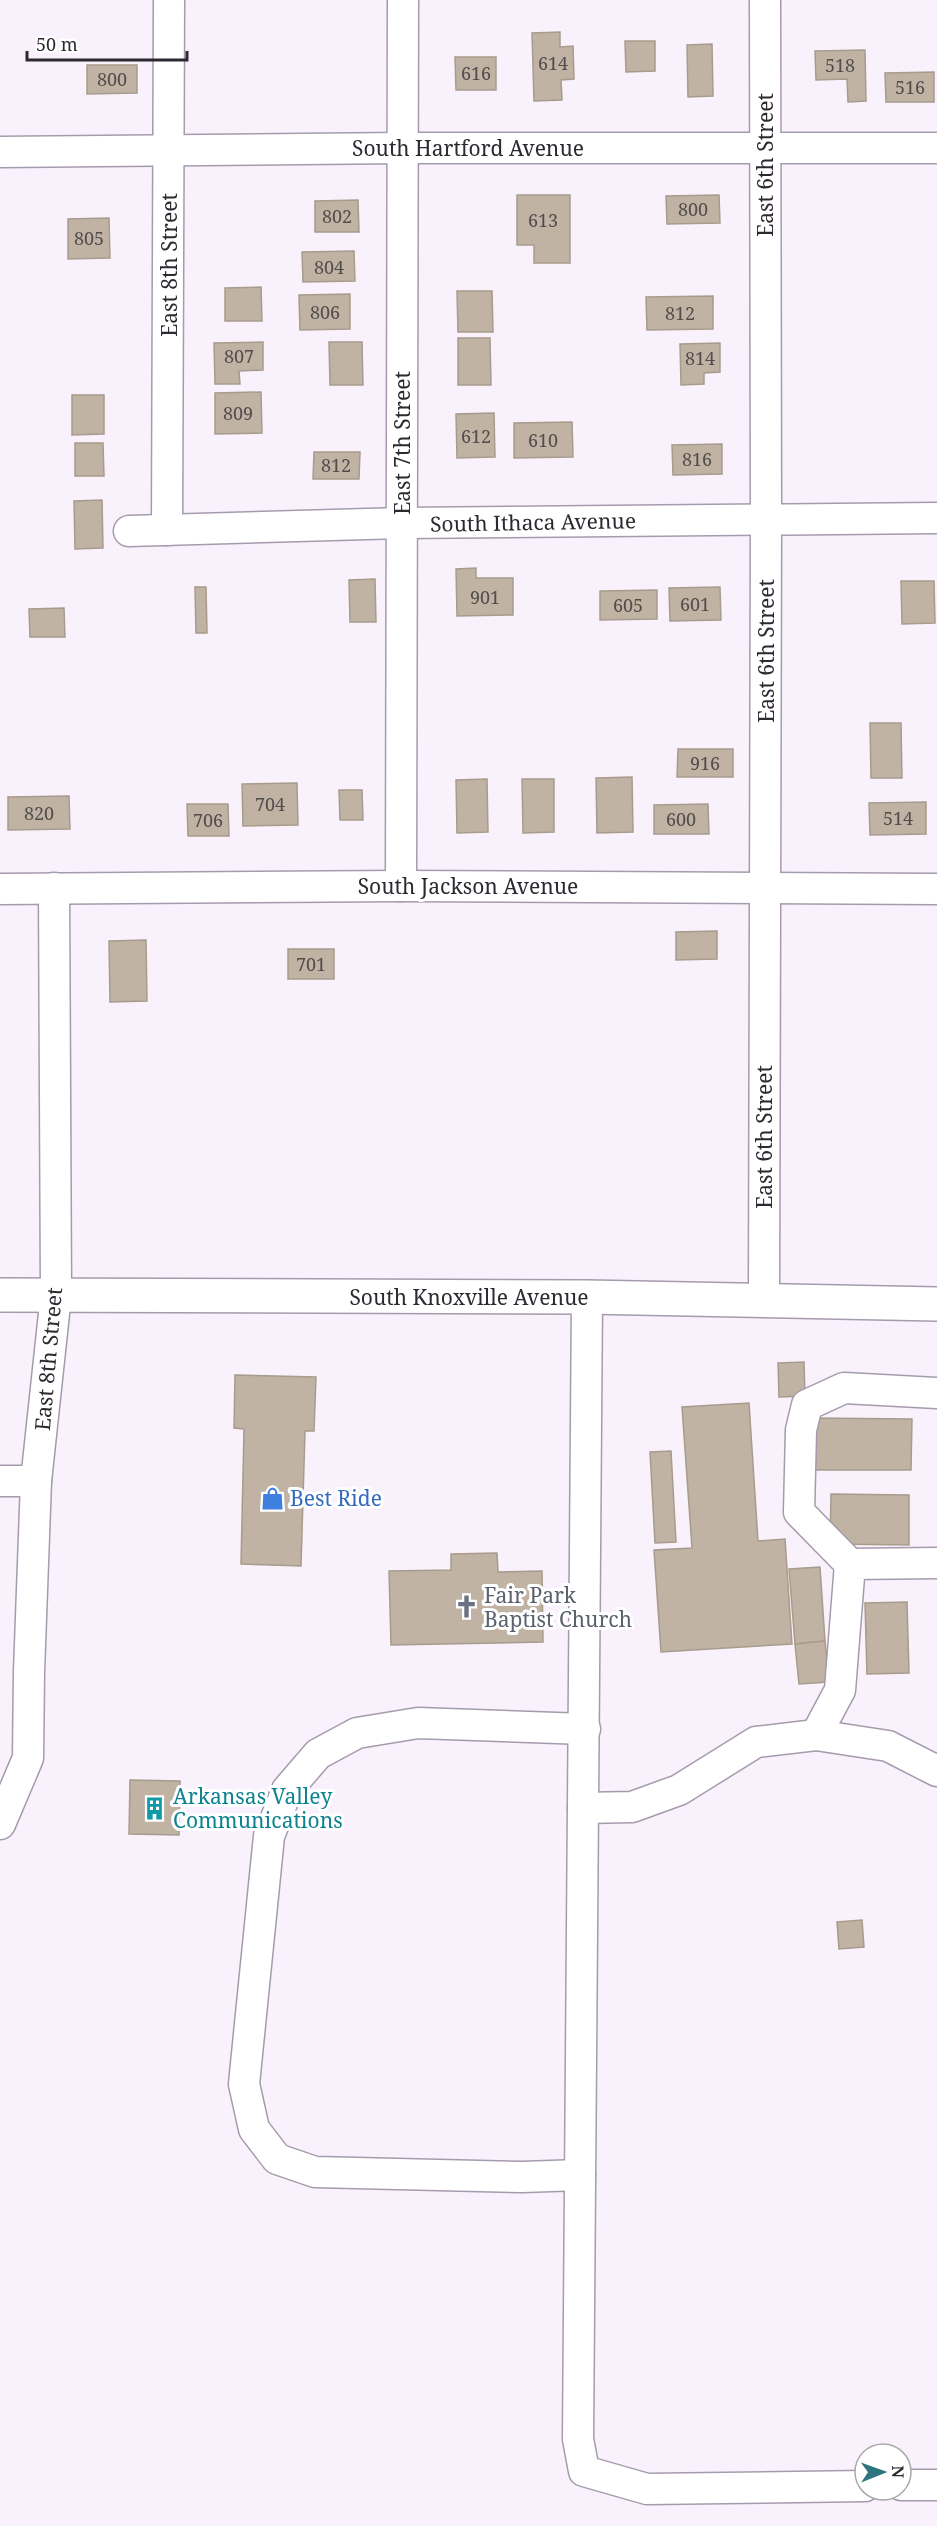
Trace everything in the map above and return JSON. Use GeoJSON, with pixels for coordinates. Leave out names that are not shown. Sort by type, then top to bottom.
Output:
{"type":"FeatureCollection","features":[{"type":"Feature","properties":{"kind":"main road","name":"South Knoxville Avenue"},"geometry":{"type":"LineString","coordinates":[[0,1295],[587,1297],[937,1304]]}},
{"type":"Feature","properties":{"kind":"street","name":"East 8th Street"},"geometry":{"type":"LineString","coordinates":[[167,530],[169,0]]}},
{"type":"Feature","properties":{"kind":"street","name":"East 7th Street"},"geometry":{"type":"LineString","coordinates":[[401,886],[403,0]]}},
{"type":"Feature","properties":{"kind":"street","name":"East 6th Street"},"geometry":{"type":"LineString","coordinates":[[764,1301],[765,0]]}},
{"type":"Feature","properties":{"kind":"street","name":"South Hartford Avenue"},"geometry":{"type":"LineString","coordinates":[[0,152],[402,148],[937,148]]}},
{"type":"Feature","properties":{"kind":"street","name":"South Ithaca Avenue"},"geometry":{"type":"LineString","coordinates":[[129,531],[402,523],[937,518]]}},
{"type":"Feature","properties":{"kind":"street","name":"South Jackson Avenue"},"geometry":{"type":"LineString","coordinates":[[0,889],[401,886],[937,889]]}},
{"type":"Feature","properties":{"kind":"street","name":"East 8th Street"},"geometry":{"type":"LineString","coordinates":[[0,1824],[14,1759],[28,1672],[36,1481],[56,1295],[54,888]]}},
{"type":"Feature","properties":{"kind":"street"},"geometry":{"type":"LineString","coordinates":[[587,1297],[578,2439],[584,2471],[647,2488],[853,2486]]}},
{"type":"Feature","properties":{"kind":"street"},"geometry":{"type":"LineString","coordinates":[[937,1393],[844,1388],[807,1405],[801,1430],[799,1512],[850,1564],[937,1563]]}},
{"type":"Feature","properties":{"kind":"street"},"geometry":{"type":"LineString","coordinates":[[0,1481],[36,1481]]}},
{"type":"Feature","properties":{"kind":"street"},"geometry":{"type":"LineString","coordinates":[[816,1735],[840,1690],[850,1564]]}},
{"type":"Feature","properties":{"kind":"street"},"geometry":{"type":"LineString","coordinates":[[580,2175],[522,2177],[315,2172],[277,2159],[254,2129],[244,2084],[269,1836],[287,1790],[318,1754],[357,1733],[418,1723],[585,1729]]}},
{"type":"Feature","properties":{"kind":"street"},"geometry":{"type":"LineString","coordinates":[[583,1808],[632,1807],[679,1790],[756,1742],[816,1735],[888,1746],[937,1770]]}},
{"type":"Feature","properties":{"kind":"street"},"geometry":{"type":"LineString","coordinates":[[913,2485],[937,2485]]}},
{"type":"Feature","properties":{"kind":"building"},"geometry":{"type":"Polygon","coordinates":[[[560,32],[560,47],[573,46],[574,79],[561,80],[562,100],[534,101],[532,33],[560,32]]]}},
{"type":"Feature","properties":{"kind":"building"},"geometry":{"type":"Polygon","coordinates":[[[625,41],[655,41],[655,71],[626,72],[625,41]]]}},
{"type":"Feature","properties":{"kind":"building"},"geometry":{"type":"Polygon","coordinates":[[[712,44],[713,96],[688,97],[687,45],[712,44]]]}},
{"type":"Feature","properties":{"kind":"building"},"geometry":{"type":"Polygon","coordinates":[[[865,50],[866,101],[848,102],[847,79],[816,80],[815,51],[865,50]]]}},
{"type":"Feature","properties":{"kind":"building"},"geometry":{"type":"Polygon","coordinates":[[[455,57],[496,57],[496,90],[456,90],[455,57]]]}},
{"type":"Feature","properties":{"kind":"building"},"geometry":{"type":"Polygon","coordinates":[[[87,65],[137,65],[137,93],[87,94],[87,65]]]}},
{"type":"Feature","properties":{"kind":"building"},"geometry":{"type":"Polygon","coordinates":[[[934,72],[934,102],[886,102],[885,73],[934,72]]]}},
{"type":"Feature","properties":{"kind":"building"},"geometry":{"type":"Polygon","coordinates":[[[517,195],[570,195],[570,263],[534,263],[534,245],[517,245],[517,195]]]}},
{"type":"Feature","properties":{"kind":"building"},"geometry":{"type":"Polygon","coordinates":[[[719,195],[720,223],[667,224],[666,196],[719,195]]]}},
{"type":"Feature","properties":{"kind":"building"},"geometry":{"type":"Polygon","coordinates":[[[358,200],[359,232],[315,232],[315,201],[358,200]]]}},
{"type":"Feature","properties":{"kind":"building"},"geometry":{"type":"Polygon","coordinates":[[[109,218],[110,258],[68,259],[68,219],[109,218]]]}},
{"type":"Feature","properties":{"kind":"building"},"geometry":{"type":"Polygon","coordinates":[[[354,251],[355,281],[303,282],[302,252],[354,251]]]}},
{"type":"Feature","properties":{"kind":"building"},"geometry":{"type":"Polygon","coordinates":[[[261,287],[262,321],[225,321],[225,288],[261,287]]]}},
{"type":"Feature","properties":{"kind":"building"},"geometry":{"type":"Polygon","coordinates":[[[457,291],[492,291],[493,332],[458,332],[457,291]]]}},
{"type":"Feature","properties":{"kind":"building"},"geometry":{"type":"Polygon","coordinates":[[[350,294],[350,329],[300,330],[299,295],[350,294]]]}},
{"type":"Feature","properties":{"kind":"building"},"geometry":{"type":"Polygon","coordinates":[[[713,296],[713,329],[647,330],[646,297],[713,296]]]}},
{"type":"Feature","properties":{"kind":"building"},"geometry":{"type":"Polygon","coordinates":[[[458,338],[490,338],[491,385],[458,385],[458,338]]]}},
{"type":"Feature","properties":{"kind":"building"},"geometry":{"type":"Polygon","coordinates":[[[263,342],[263,370],[239,371],[240,384],[215,384],[214,343],[263,342]]]}},
{"type":"Feature","properties":{"kind":"building"},"geometry":{"type":"Polygon","coordinates":[[[329,342],[362,342],[363,385],[330,385],[329,342]]]}},
{"type":"Feature","properties":{"kind":"building"},"geometry":{"type":"Polygon","coordinates":[[[720,343],[720,372],[704,373],[704,384],[681,385],[680,344],[720,343]]]}},
{"type":"Feature","properties":{"kind":"building"},"geometry":{"type":"Polygon","coordinates":[[[261,392],[262,433],[215,434],[215,393],[261,392]]]}},
{"type":"Feature","properties":{"kind":"building"},"geometry":{"type":"Polygon","coordinates":[[[72,395],[104,395],[104,434],[72,435],[72,395]]]}},
{"type":"Feature","properties":{"kind":"building"},"geometry":{"type":"Polygon","coordinates":[[[494,413],[495,457],[457,458],[456,414],[494,413]]]}},
{"type":"Feature","properties":{"kind":"building"},"geometry":{"type":"Polygon","coordinates":[[[572,422],[573,457],[514,458],[514,423],[572,422]]]}},
{"type":"Feature","properties":{"kind":"building"},"geometry":{"type":"Polygon","coordinates":[[[75,443],[103,443],[104,476],[75,476],[75,443]]]}},
{"type":"Feature","properties":{"kind":"building"},"geometry":{"type":"Polygon","coordinates":[[[722,444],[722,474],[673,475],[672,445],[722,444]]]}},
{"type":"Feature","properties":{"kind":"building"},"geometry":{"type":"Polygon","coordinates":[[[314,452],[360,452],[359,479],[313,479],[314,452]]]}},
{"type":"Feature","properties":{"kind":"building"},"geometry":{"type":"Polygon","coordinates":[[[102,500],[103,548],[75,549],[74,501],[102,500]]]}},
{"type":"Feature","properties":{"kind":"building"},"geometry":{"type":"Polygon","coordinates":[[[476,568],[476,578],[513,578],[513,615],[457,616],[456,569],[476,568]]]}},
{"type":"Feature","properties":{"kind":"building"},"geometry":{"type":"Polygon","coordinates":[[[375,579],[376,622],[350,622],[349,580],[375,579]]]}},
{"type":"Feature","properties":{"kind":"building"},"geometry":{"type":"Polygon","coordinates":[[[901,581],[934,581],[935,623],[902,624],[901,581]]]}},
{"type":"Feature","properties":{"kind":"building"},"geometry":{"type":"Polygon","coordinates":[[[195,587],[206,587],[207,633],[196,633],[195,587]]]}},
{"type":"Feature","properties":{"kind":"building"},"geometry":{"type":"Polygon","coordinates":[[[720,587],[721,620],[670,621],[669,588],[720,587]]]}},
{"type":"Feature","properties":{"kind":"building"},"geometry":{"type":"Polygon","coordinates":[[[657,590],[657,619],[600,620],[600,591],[657,590]]]}},
{"type":"Feature","properties":{"kind":"building"},"geometry":{"type":"Polygon","coordinates":[[[64,608],[65,637],[30,637],[29,609],[64,608]]]}},
{"type":"Feature","properties":{"kind":"building"},"geometry":{"type":"Polygon","coordinates":[[[870,723],[901,723],[902,778],[871,778],[870,723]]]}},
{"type":"Feature","properties":{"kind":"building"},"geometry":{"type":"Polygon","coordinates":[[[678,749],[733,749],[733,777],[677,777],[678,749]]]}},
{"type":"Feature","properties":{"kind":"building"},"geometry":{"type":"Polygon","coordinates":[[[632,777],[633,832],[597,833],[596,778],[632,777]]]}},
{"type":"Feature","properties":{"kind":"building"},"geometry":{"type":"Polygon","coordinates":[[[487,779],[488,832],[457,833],[456,780],[487,779]]]}},
{"type":"Feature","properties":{"kind":"building"},"geometry":{"type":"Polygon","coordinates":[[[522,779],[554,779],[554,832],[523,833],[522,779]]]}},
{"type":"Feature","properties":{"kind":"building"},"geometry":{"type":"Polygon","coordinates":[[[297,783],[298,825],[243,826],[242,784],[297,783]]]}},
{"type":"Feature","properties":{"kind":"building"},"geometry":{"type":"Polygon","coordinates":[[[339,790],[362,790],[363,820],[340,820],[339,790]]]}},
{"type":"Feature","properties":{"kind":"building"},"geometry":{"type":"Polygon","coordinates":[[[69,796],[70,829],[8,830],[8,797],[69,796]]]}},
{"type":"Feature","properties":{"kind":"building"},"geometry":{"type":"Polygon","coordinates":[[[926,802],[926,834],[870,835],[869,803],[926,802]]]}},
{"type":"Feature","properties":{"kind":"building"},"geometry":{"type":"Polygon","coordinates":[[[187,804],[228,804],[229,836],[188,836],[187,804]]]}},
{"type":"Feature","properties":{"kind":"building"},"geometry":{"type":"Polygon","coordinates":[[[708,804],[709,834],[654,834],[654,805],[708,804]]]}},
{"type":"Feature","properties":{"kind":"building"},"geometry":{"type":"Polygon","coordinates":[[[717,931],[717,959],[676,960],[676,932],[717,931]]]}},
{"type":"Feature","properties":{"kind":"building"},"geometry":{"type":"Polygon","coordinates":[[[146,940],[147,1001],[110,1002],[109,941],[146,940]]]}},
{"type":"Feature","properties":{"kind":"building"},"geometry":{"type":"Polygon","coordinates":[[[288,949],[334,949],[334,979],[288,979],[288,949]]]}},
{"type":"Feature","properties":{"kind":"building"},"geometry":{"type":"Polygon","coordinates":[[[804,1362],[805,1396],[779,1397],[778,1363],[804,1362]]]}},
{"type":"Feature","properties":{"kind":"building","name":"Best Ride"},"geometry":{"type":"Polygon","coordinates":[[[235,1375],[316,1377],[314,1431],[305,1431],[301,1566],[241,1564],[244,1429],[234,1428],[235,1375]]]}},
{"type":"Feature","properties":{"kind":"building"},"geometry":{"type":"Polygon","coordinates":[[[749,1403],[758,1541],[785,1539],[792,1644],[661,1652],[654,1550],[692,1548],[682,1407],[749,1403]]]}},
{"type":"Feature","properties":{"kind":"building"},"geometry":{"type":"Polygon","coordinates":[[[811,1418],[912,1419],[911,1470],[811,1470],[811,1418]]]}},
{"type":"Feature","properties":{"kind":"building"},"geometry":{"type":"Polygon","coordinates":[[[671,1451],[676,1542],[655,1543],[650,1452],[671,1451]]]}},
{"type":"Feature","properties":{"kind":"building"},"geometry":{"type":"Polygon","coordinates":[[[831,1494],[909,1495],[909,1545],[830,1544],[831,1494]]]}},
{"type":"Feature","properties":{"kind":"building","name":"Fair Park Baptist Church"},"geometry":{"type":"Polygon","coordinates":[[[497,1553],[498,1572],[542,1571],[543,1642],[391,1645],[389,1571],[451,1570],[451,1554],[497,1553]]]}},
{"type":"Feature","properties":{"kind":"building"},"geometry":{"type":"Polygon","coordinates":[[[820,1567],[825,1641],[795,1644],[789,1569],[820,1567]]]}},
{"type":"Feature","properties":{"kind":"building"},"geometry":{"type":"Polygon","coordinates":[[[907,1602],[909,1673],[867,1674],[865,1603],[907,1602]]]}},
{"type":"Feature","properties":{"kind":"building"},"geometry":{"type":"Polygon","coordinates":[[[825,1641],[829,1682],[799,1684],[795,1644],[825,1641]]]}},
{"type":"Feature","properties":{"kind":"building","name":"Arkansas Valley Communications"},"geometry":{"type":"Polygon","coordinates":[[[130,1780],[180,1781],[179,1835],[129,1834],[130,1780]]]}},
{"type":"Feature","properties":{"kind":"building"},"geometry":{"type":"Polygon","coordinates":[[[862,1920],[864,1947],[839,1949],[837,1922],[862,1920]]]}},
{"type":"Feature","properties":{"kind":"place","name":"Best Ride"},"geometry":{"type":"Point","coordinates":[272,1498]}},
{"type":"Feature","properties":{"kind":"place","name":"Fair Park Baptist Church"},"geometry":{"type":"Point","coordinates":[466,1607]}},
{"type":"Feature","properties":{"kind":"place","name":"Arkansas Valley Communications"},"geometry":{"type":"Point","coordinates":[155,1808]}}]}
